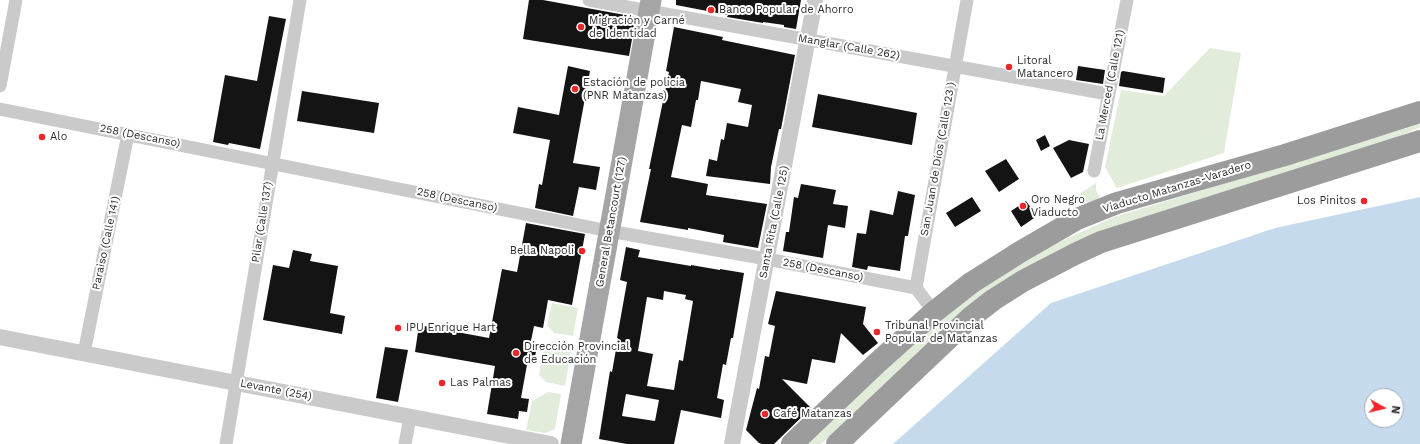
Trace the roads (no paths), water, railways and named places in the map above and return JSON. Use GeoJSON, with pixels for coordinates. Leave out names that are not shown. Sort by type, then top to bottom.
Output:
{"type":"FeatureCollection","features":[{"type":"Feature","properties":{"kind":"highway","name":"Viaducto Matanzas-Varadero"},"geometry":{"type":"LineString","coordinates":[[792,444],[877,363],[934,312],[971,283],[1020,252],[1077,219],[1110,206],[1285,155],[1420,112]]}},
{"type":"Feature","properties":{"kind":"highway"},"geometry":{"type":"LineString","coordinates":[[837,444],[970,318],[993,300],[1022,281],[1101,242],[1420,141]]}},
{"type":"Feature","properties":{"kind":"main road","name":"General Betancourt (127)"},"geometry":{"type":"LineString","coordinates":[[570,444],[650,5]]}},
{"type":"Feature","properties":{"kind":"street"},"geometry":{"type":"LineString","coordinates":[[0,86],[16,0]]}},
{"type":"Feature","properties":{"kind":"street","name":"Pilar (Calle 137)"},"geometry":{"type":"LineString","coordinates":[[226,444],[235,382],[300,0]]}},
{"type":"Feature","properties":{"kind":"street","name":"Manglar (Calle 262)"},"geometry":{"type":"LineString","coordinates":[[589,0],[650,5],[808,40],[955,65],[1108,94]]}},
{"type":"Feature","properties":{"kind":"street","name":"Santa Rita (Calle 125)"},"geometry":{"type":"LineString","coordinates":[[732,444],[815,0]]}},
{"type":"Feature","properties":{"kind":"street","name":"San Juan de Díos (Calle 123 )"},"geometry":{"type":"LineString","coordinates":[[916,288],[967,0]]}},
{"type":"Feature","properties":{"kind":"street","name":"La Merced (Calle 121)"},"geometry":{"type":"LineString","coordinates":[[1094,170],[1127,0]]}},
{"type":"Feature","properties":{"kind":"street","name":"258 (Descanso)"},"geometry":{"type":"LineString","coordinates":[[0,109],[609,231],[767,259],[916,288]]}},
{"type":"Feature","properties":{"kind":"street","name":"Paraiso (Calle 141)"},"geometry":{"type":"LineString","coordinates":[[84,353],[128,134]]}},
{"type":"Feature","properties":{"kind":"street"},"geometry":{"type":"LineString","coordinates":[[916,288],[934,312]]}},
{"type":"Feature","properties":{"kind":"street","name":"Levante (254)"},"geometry":{"type":"LineString","coordinates":[[0,337],[551,444]]}},
{"type":"Feature","properties":{"kind":"street"},"geometry":{"type":"LineString","coordinates":[[405,444],[410,417]]}},
{"type":"Feature","properties":{"kind":"water"},"geometry":{"type":"Polygon","coordinates":[[[1420,197],[1420,444],[893,444],[1051,303],[1275,228],[1420,197]]]}},
{"type":"Feature","properties":{"kind":"place","name":"Banco Popular de Ahorro"},"geometry":{"type":"Point","coordinates":[711,10]}},
{"type":"Feature","properties":{"kind":"place","name":"Migración y Carné de Identidad"},"geometry":{"type":"Point","coordinates":[581,27]}},
{"type":"Feature","properties":{"kind":"place","name":"Litoral Matancero"},"geometry":{"type":"Point","coordinates":[1009,67]}},
{"type":"Feature","properties":{"kind":"place","name":"Estación de policía (PNR Matanzas)"},"geometry":{"type":"Point","coordinates":[575,89]}},
{"type":"Feature","properties":{"kind":"place","name":"Alo"},"geometry":{"type":"Point","coordinates":[42,137]}},
{"type":"Feature","properties":{"kind":"place","name":"Los Pinitos"},"geometry":{"type":"Point","coordinates":[1364,201]}},
{"type":"Feature","properties":{"kind":"place","name":"Oro Negro Viaducto"},"geometry":{"type":"Point","coordinates":[1023,206]}},
{"type":"Feature","properties":{"kind":"place","name":"Bella Napoli"},"geometry":{"type":"Point","coordinates":[582,251]}},
{"type":"Feature","properties":{"kind":"place","name":"IPU Enrique Hart"},"geometry":{"type":"Point","coordinates":[398,328]}},
{"type":"Feature","properties":{"kind":"place","name":"Tribunal Provincial Popular de Matanzas"},"geometry":{"type":"Point","coordinates":[877,332]}},
{"type":"Feature","properties":{"kind":"place","name":"Dirección Provincial de Educación"},"geometry":{"type":"Point","coordinates":[516,353]}},
{"type":"Feature","properties":{"kind":"place","name":"Las Palmas"},"geometry":{"type":"Point","coordinates":[442,383]}},
{"type":"Feature","properties":{"kind":"place","name":"Café Matanzas"},"geometry":{"type":"Point","coordinates":[765,414]}}]}
